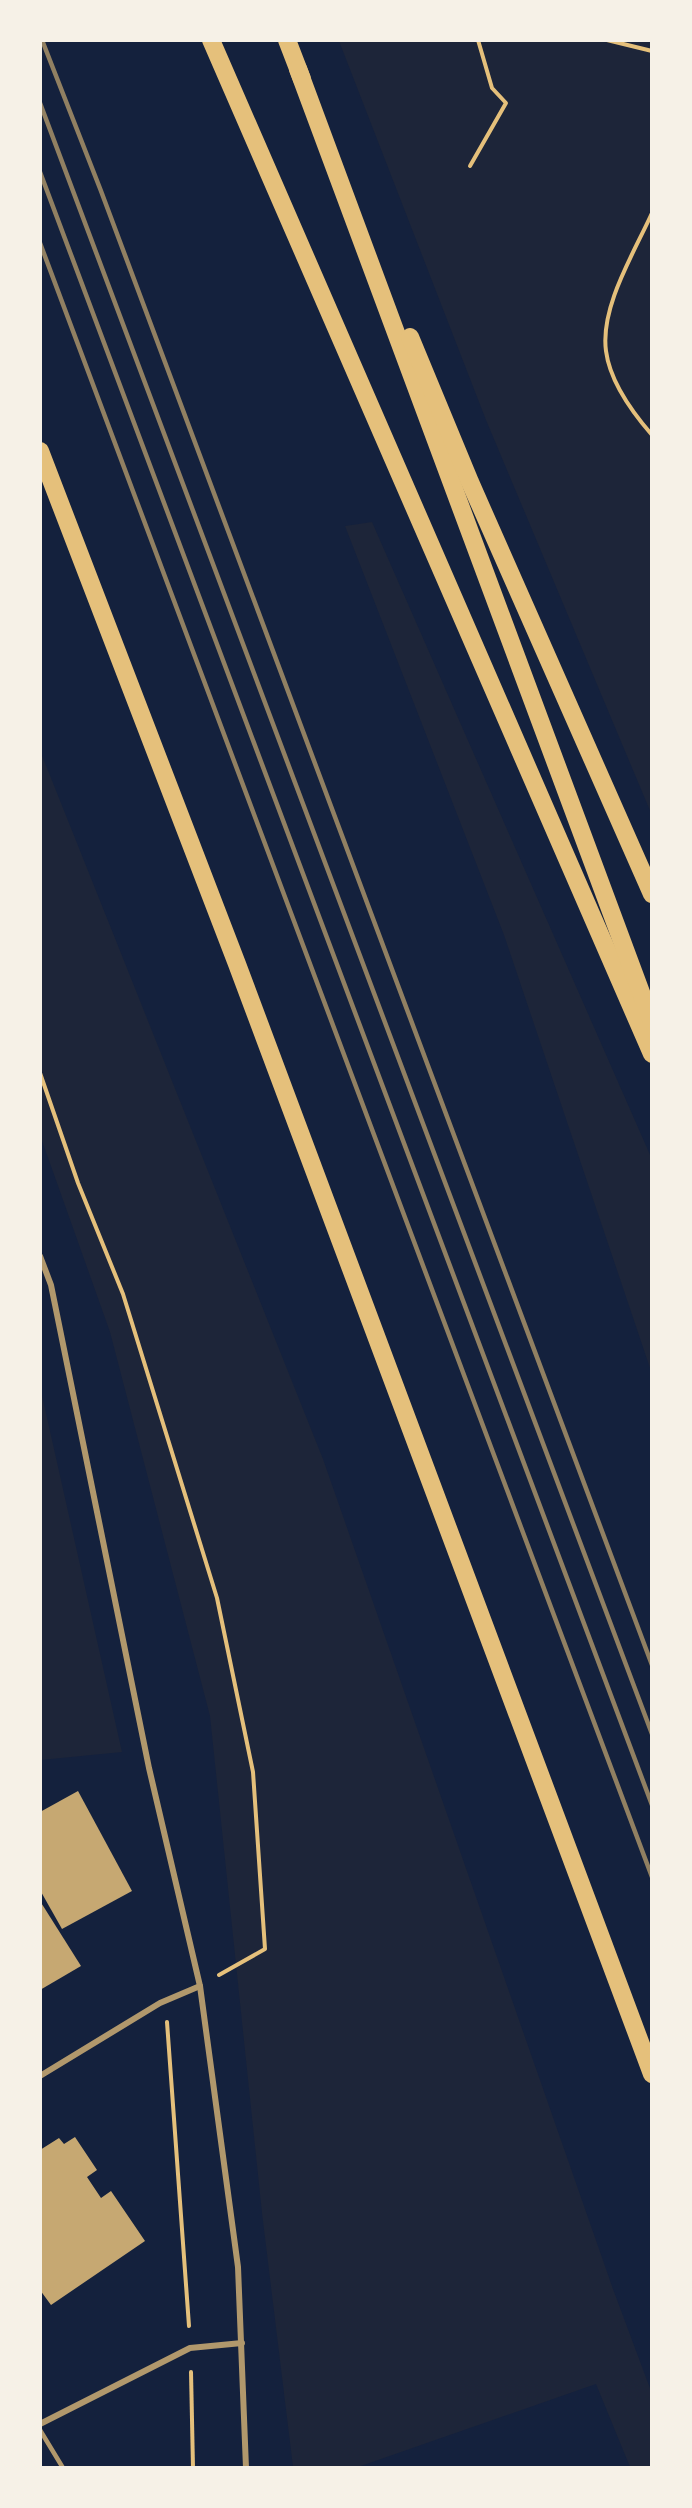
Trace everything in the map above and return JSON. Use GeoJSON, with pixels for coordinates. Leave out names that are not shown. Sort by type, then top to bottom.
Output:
{"type":"FeatureCollection","features":[{"type":"Feature","properties":{"kind":"highway"},"geometry":{"type":"LineString","coordinates":[[211,40],[651,1054]]}},
{"type":"Feature","properties":{"kind":"highway"},"geometry":{"type":"LineString","coordinates":[[287,40],[651,1022]]}},
{"type":"Feature","properties":{"kind":"highway"},"geometry":{"type":"LineString","coordinates":[[298,69],[470,482],[651,894]]}},
{"type":"Feature","properties":{"kind":"highway"},"geometry":{"type":"LineString","coordinates":[[40,451],[237,964],[651,2074]]}},
{"type":"Feature","properties":{"kind":"street"},"geometry":{"type":"LineString","coordinates":[[40,1256],[51,1286],[149,1768],[200,1986],[238,2267],[246,2468]]}},
{"type":"Feature","properties":{"kind":"street"},"geometry":{"type":"LineString","coordinates":[[40,2076],[160,2003],[200,1986]]}},
{"type":"Feature","properties":{"kind":"street"},"geometry":{"type":"LineString","coordinates":[[40,2424],[190,2348],[242,2343]]}},
{"type":"Feature","properties":{"kind":"lane"},"geometry":{"type":"LineString","coordinates":[[40,2430],[63,2468]]}},
{"type":"Feature","properties":{"kind":"path"},"geometry":{"type":"LineString","coordinates":[[470,166],[506,103],[492,88],[478,40]]}},
{"type":"Feature","properties":{"kind":"path"},"geometry":{"type":"LineString","coordinates":[[607,40],[651,51]]}},
{"type":"Feature","properties":{"kind":"path"},"geometry":{"type":"LineString","coordinates":[[651,213],[607,319],[606,350],[611,371],[626,400],[651,435]]}},
{"type":"Feature","properties":{"kind":"path"},"geometry":{"type":"LineString","coordinates":[[40,1073],[78,1183],[123,1294],[217,1598],[253,1772],[265,1949],[200,1986]]}},
{"type":"Feature","properties":{"kind":"path"},"geometry":{"type":"LineString","coordinates":[[167,2021],[190,2348],[193,2468]]}},
{"type":"Feature","properties":{"kind":"shaded area"},"geometry":{"type":"Polygon","coordinates":[[[339,41],[651,41],[651,813],[486,420],[339,41]]]}},
{"type":"Feature","properties":{"kind":"shaded area"},"geometry":{"type":"Polygon","coordinates":[[[372,522],[651,1157],[651,1371],[504,935],[345,526],[372,522]]]}},
{"type":"Feature","properties":{"kind":"shaded area"},"geometry":{"type":"Polygon","coordinates":[[[41,753],[323,1459],[613,2289],[651,2391],[651,2467],[630,2467],[596,2384],[358,2467],[293,2467],[262,2213],[210,1716],[110,1332],[41,1138],[41,753]]]}},
{"type":"Feature","properties":{"kind":"shaded area"},"geometry":{"type":"Polygon","coordinates":[[[41,1391],[122,1752],[41,1760],[41,1391]]]}},
{"type":"Feature","properties":{"kind":"building"},"geometry":{"type":"Polygon","coordinates":[[[78,1791],[132,1891],[62,1929],[40,1890],[40,1812],[78,1791]]]}},
{"type":"Feature","properties":{"kind":"building"},"geometry":{"type":"Polygon","coordinates":[[[40,1901],[81,1966],[40,1990],[40,1901]]]}},
{"type":"Feature","properties":{"kind":"building"},"geometry":{"type":"Polygon","coordinates":[[[75,2137],[97,2170],[87,2177],[101,2198],[111,2191],[145,2241],[51,2305],[40,2290],[40,2150],[59,2138],[64,2144],[75,2137]]]}},
{"type":"Feature","properties":{"kind":"railway"},"geometry":{"type":"LineString","coordinates":[[42,40],[101,191],[652,1665]]}},
{"type":"Feature","properties":{"kind":"railway"},"geometry":{"type":"LineString","coordinates":[[40,103],[652,1734]]}},
{"type":"Feature","properties":{"kind":"railway"},"geometry":{"type":"LineString","coordinates":[[40,172],[652,1805]]}},
{"type":"Feature","properties":{"kind":"railway"},"geometry":{"type":"LineString","coordinates":[[40,243],[652,1877]]}}]}
